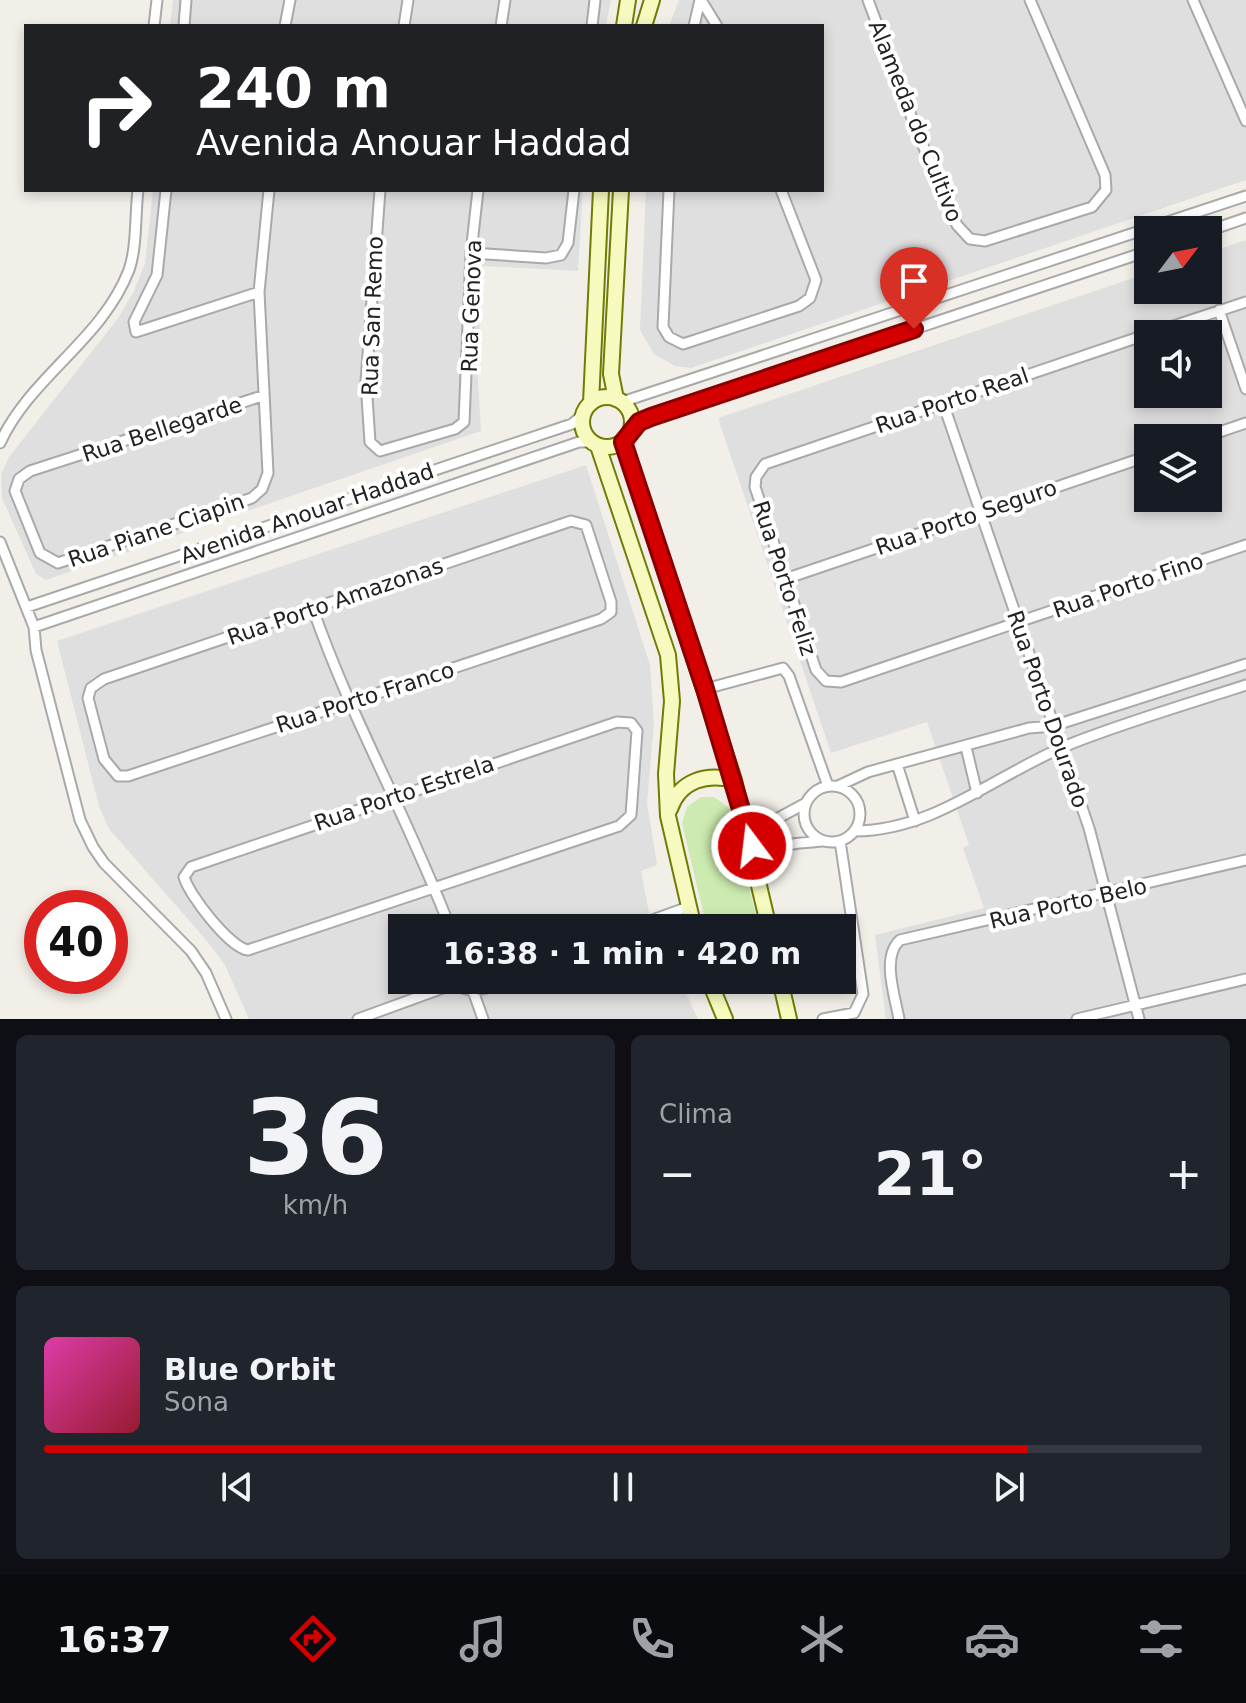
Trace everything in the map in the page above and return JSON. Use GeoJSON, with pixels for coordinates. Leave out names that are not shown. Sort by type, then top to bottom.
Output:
{"type":"FeatureCollection","features":[{"type":"Feature","properties":{"kind":"street"},"geometry":{"type":"LineString","coordinates":[[154,24],[157,0]]}},
{"type":"Feature","properties":{"kind":"street"},"geometry":{"type":"LineString","coordinates":[[184,24],[186,0]]}},
{"type":"Feature","properties":{"kind":"street"},"geometry":{"type":"LineString","coordinates":[[285,24],[290,0]]}},
{"type":"Feature","properties":{"kind":"street"},"geometry":{"type":"LineString","coordinates":[[404,24],[408,0]]}},
{"type":"Feature","properties":{"kind":"street"},"geometry":{"type":"LineString","coordinates":[[501,24],[505,0]]}},
{"type":"Feature","properties":{"kind":"street"},"geometry":{"type":"LineString","coordinates":[[592,24],[595,0]]}},
{"type":"Feature","properties":{"kind":"street"},"geometry":{"type":"LineString","coordinates":[[624,24],[628,0]]}},
{"type":"Feature","properties":{"kind":"street"},"geometry":{"type":"LineString","coordinates":[[645,24],[652,0]]}},
{"type":"Feature","properties":{"kind":"street"},"geometry":{"type":"LineString","coordinates":[[694,24],[700,0]]}},
{"type":"Feature","properties":{"kind":"street"},"geometry":{"type":"LineString","coordinates":[[700,0],[716,24]]}},
{"type":"Feature","properties":{"kind":"street","name":"Alameda do Cultivo"},"geometry":{"type":"LineString","coordinates":[[868,0],[957,225],[970,239],[985,241],[1092,207],[1104,196],[1105,175],[1030,0]]}},
{"type":"Feature","properties":{"kind":"street"},"geometry":{"type":"LineString","coordinates":[[1193,0],[1246,121]]}},
{"type":"Feature","properties":{"kind":"street"},"geometry":{"type":"LineString","coordinates":[[0,443],[34,389],[93,330],[117,296],[130,267],[138,192]]}},
{"type":"Feature","properties":{"kind":"street"},"geometry":{"type":"LineString","coordinates":[[166,192],[157,275],[134,322],[136,332],[259,292]]}},
{"type":"Feature","properties":{"kind":"street"},"geometry":{"type":"LineString","coordinates":[[262,396],[259,292],[269,192]]}},
{"type":"Feature","properties":{"kind":"street","name":"Rua San Remo"},"geometry":{"type":"LineString","coordinates":[[380,192],[366,382],[370,442],[380,451],[392,449],[455,429],[464,422]]}},
{"type":"Feature","properties":{"kind":"street","name":"Rua Genova"},"geometry":{"type":"LineString","coordinates":[[464,422],[471,253],[478,192]]}},
{"type":"Feature","properties":{"kind":"street"},"geometry":{"type":"LineString","coordinates":[[471,253],[546,258],[561,255],[568,243],[574,192]]}},
{"type":"Feature","properties":{"kind":"street"},"geometry":{"type":"LineString","coordinates":[[601,192],[588,408],[583,426],[596,444],[668,655],[672,701],[666,774],[668,816],[690,914]]}},
{"type":"Feature","properties":{"kind":"street"},"geometry":{"type":"LineString","coordinates":[[621,192],[611,374],[619,401],[630,412],[627,436],[734,780],[766,914]]}},
{"type":"Feature","properties":{"kind":"street"},"geometry":{"type":"LineString","coordinates":[[669,192],[663,327],[669,337],[689,344],[799,306],[813,292],[816,280],[782,192]]}},
{"type":"Feature","properties":{"kind":"street"},"geometry":{"type":"LineString","coordinates":[[588,408],[603,398],[619,401],[1246,196]]}},
{"type":"Feature","properties":{"kind":"street"},"geometry":{"type":"LineString","coordinates":[[1222,226],[1246,218]]}},
{"type":"Feature","properties":{"kind":"street"},"geometry":{"type":"LineString","coordinates":[[596,444],[611,447],[651,417],[1134,256]]}},
{"type":"Feature","properties":{"kind":"street","name":"Rua Porto Real"},"geometry":{"type":"LineString","coordinates":[[1189,320],[1246,302]]}},
{"type":"Feature","properties":{"kind":"street"},"geometry":{"type":"LineString","coordinates":[[1219,310],[1246,389]]}},
{"type":"Feature","properties":{"kind":"street","name":"Rua Porto Real"},"geometry":{"type":"LineString","coordinates":[[760,471],[780,458],[1134,339]]}},
{"type":"Feature","properties":{"kind":"street","name":"Rua Bellegarde"},"geometry":{"type":"LineString","coordinates":[[48,560],[40,553],[15,491],[19,479],[30,471],[262,396],[268,473],[262,489]]}},
{"type":"Feature","properties":{"kind":"street","name":"Rua Porto Dourado"},"geometry":{"type":"LineString","coordinates":[[943,403],[1053,726],[1063,747],[1108,895],[1139,1019]]}},
{"type":"Feature","properties":{"kind":"street","name":"Avenida Anouar Haddad"},"geometry":{"type":"LineString","coordinates":[[27,607],[572,424],[588,408]]}},
{"type":"Feature","properties":{"kind":"street"},"geometry":{"type":"LineString","coordinates":[[1222,431],[1246,423]]}},
{"type":"Feature","properties":{"kind":"street","name":"Avenida Anouar Haddad"},"geometry":{"type":"LineString","coordinates":[[34,627],[564,447],[596,444]]}},
{"type":"Feature","properties":{"kind":"street","name":"Rua Porto Seguro"},"geometry":{"type":"LineString","coordinates":[[785,579],[1134,461]]}},
{"type":"Feature","properties":{"kind":"street","name":"Rua Porto Feliz"},"geometry":{"type":"LineString","coordinates":[[760,471],[755,487],[816,670],[826,681]]}},
{"type":"Feature","properties":{"kind":"street","name":"Rua Piane Ciapin"},"geometry":{"type":"LineString","coordinates":[[48,560],[58,563],[252,498],[262,489]]}},
{"type":"Feature","properties":{"kind":"street","name":"Rua Porto Amazonas"},"geometry":{"type":"LineString","coordinates":[[118,776],[104,759],[88,698],[91,688],[104,679],[571,521],[582,521],[611,602],[611,612]]}},
{"type":"Feature","properties":{"kind":"street"},"geometry":{"type":"LineString","coordinates":[[0,542],[34,627],[36,650],[80,820],[104,863],[191,951],[206,973],[226,1019]]}},
{"type":"Feature","properties":{"kind":"street","name":"Rua Porto Fino"},"geometry":{"type":"LineString","coordinates":[[826,681],[841,682],[1246,545]]}},
{"type":"Feature","properties":{"kind":"street"},"geometry":{"type":"LineString","coordinates":[[313,609],[349,702],[445,914]]}},
{"type":"Feature","properties":{"kind":"street","name":"Rua Porto Franco"},"geometry":{"type":"LineString","coordinates":[[118,776],[128,776],[601,619],[611,612]]}},
{"type":"Feature","properties":{"kind":"street"},"geometry":{"type":"LineString","coordinates":[[822,841],[804,822],[806,803],[811,794],[897,764],[1029,728],[1053,726],[1246,664]]}},
{"type":"Feature","properties":{"kind":"street"},"geometry":{"type":"LineString","coordinates":[[705,689],[783,668],[789,676],[833,786],[854,796],[859,805],[859,823],[855,831],[840,841],[774,848],[762,855],[757,866]]}},
{"type":"Feature","properties":{"kind":"street"},"geometry":{"type":"LineString","coordinates":[[855,831],[877,831],[915,821],[977,793],[1063,747],[1246,685]]}},
{"type":"Feature","properties":{"kind":"street","name":"Rua Porto Estrela"},"geometry":{"type":"LineString","coordinates":[[617,722],[631,723],[637,731],[633,799],[628,821],[248,950],[239,949],[188,890],[184,877],[191,867],[393,796],[617,722]]}},
{"type":"Feature","properties":{"kind":"street"},"geometry":{"type":"LineString","coordinates":[[966,747],[977,793]]}},
{"type":"Feature","properties":{"kind":"street"},"geometry":{"type":"LineString","coordinates":[[897,764],[915,821]]}},
{"type":"Feature","properties":{"kind":"street"},"geometry":{"type":"LineString","coordinates":[[668,816],[678,791],[690,783],[703,778],[734,780]]}},
{"type":"Feature","properties":{"kind":"street"},"geometry":{"type":"LineString","coordinates":[[747,826],[769,823],[806,803]]}},
{"type":"Feature","properties":{"kind":"street"},"geometry":{"type":"LineString","coordinates":[[823,1019],[854,1013],[863,994],[840,841]]}},
{"type":"Feature","properties":{"kind":"street","name":"Rua Porto Belo"},"geometry":{"type":"LineString","coordinates":[[899,1019],[890,959],[892,947],[900,940],[1108,895],[1246,860]]}},
{"type":"Feature","properties":{"kind":"street"},"geometry":{"type":"LineString","coordinates":[[669,914],[688,907]]}},
{"type":"Feature","properties":{"kind":"street"},"geometry":{"type":"LineString","coordinates":[[1077,1019],[1246,979]]}},
{"type":"Feature","properties":{"kind":"street"},"geometry":{"type":"LineString","coordinates":[[358,1019],[431,994]]}},
{"type":"Feature","properties":{"kind":"street"},"geometry":{"type":"LineString","coordinates":[[474,994],[483,1019]]}},
{"type":"Feature","properties":{"kind":"street"},"geometry":{"type":"LineString","coordinates":[[715,994],[725,1019]]}},
{"type":"Feature","properties":{"kind":"street"},"geometry":{"type":"LineString","coordinates":[[783,994],[789,1019]]}},
{"type":"Feature","properties":{"kind":"shaded area"},"geometry":{"type":"Polygon","coordinates":[[[173,0],[611,0],[606,24],[170,24],[173,0]]]}},
{"type":"Feature","properties":{"kind":"shaded area"},"geometry":{"type":"Polygon","coordinates":[[[679,0],[1246,0],[1246,180],[691,368],[675,366],[654,354],[640,330],[646,192],[824,192],[824,24],[670,24],[679,0]]]}},
{"type":"Feature","properties":{"kind":"shaded area"},"geometry":{"type":"Polygon","coordinates":[[[153,192],[583,192],[578,271],[484,266],[477,364],[481,431],[46,580],[36,574],[2,498],[1,474],[9,457],[119,317],[145,263],[153,192]]]}},
{"type":"Feature","properties":{"kind":"shaded area"},"geometry":{"type":"Polygon","coordinates":[[[1246,240],[1246,1019],[886,1019],[875,935],[984,908],[963,848],[969,845],[927,722],[831,753],[718,418],[1134,278],[1134,304],[1222,304],[1222,248],[1246,240]]]}},
{"type":"Feature","properties":{"kind":"shaded area"},"geometry":{"type":"Polygon","coordinates":[[[586,465],[650,665],[654,723],[647,803],[657,865],[641,871],[649,914],[388,914],[388,994],[686,994],[698,1019],[249,1019],[225,965],[109,829],[99,806],[57,641],[586,465]]]}},
{"type":"Feature","properties":{"kind":"green space"},"geometry":{"type":"Polygon","coordinates":[[[701,797],[714,797],[730,809],[756,914],[704,914],[682,823],[687,807],[701,797]]]}},
{"type":"Feature","properties":{"kind":"route"},"geometry":{"type":"LineString","coordinates":[[752,846],[705,689],[623,442],[639,422],[651,417],[914,329]]}}]}
